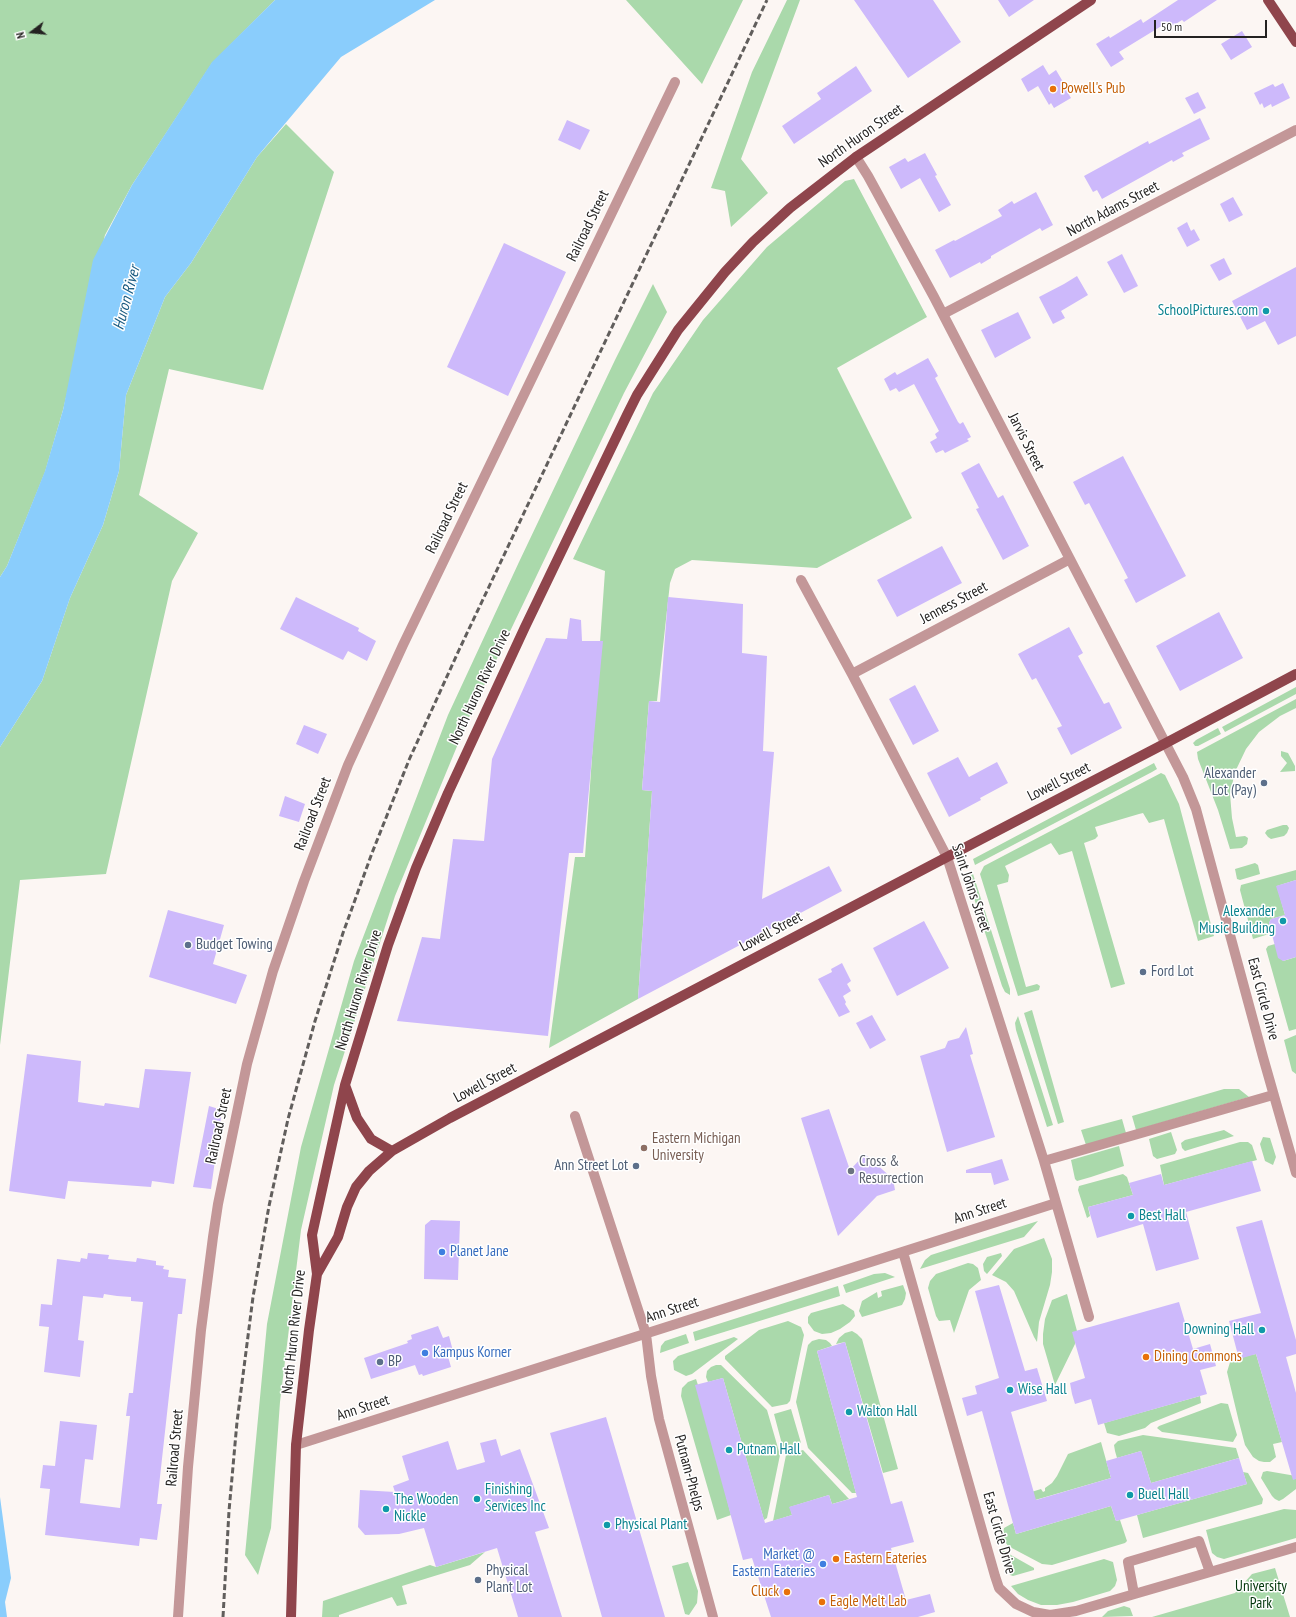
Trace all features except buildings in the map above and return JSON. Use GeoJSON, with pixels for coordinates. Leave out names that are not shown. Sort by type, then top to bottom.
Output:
{"type":"FeatureCollection","features":[{"type":"Feature","properties":{"kind":"main road","name":"North Huron Street"},"geometry":{"type":"LineString","coordinates":[[627,415],[637,395],[678,330],[752,242],[790,208],[856,157],[1091,0]]}},
{"type":"Feature","properties":{"kind":"main road"},"geometry":{"type":"LineString","coordinates":[[1268,0],[1296,42]]}},
{"type":"Feature","properties":{"kind":"main road","name":"North Huron River Drive"},"geometry":{"type":"LineString","coordinates":[[291,1617],[296,1445],[317,1274],[312,1235],[345,1085],[388,945],[416,868],[448,793],[522,634],[627,415]]}},
{"type":"Feature","properties":{"kind":"main road","name":"Lowell Street"},"geometry":{"type":"LineString","coordinates":[[317,1274],[338,1236],[347,1207],[356,1187],[369,1171],[392,1151],[450,1118],[1296,674]]}},
{"type":"Feature","properties":{"kind":"main road"},"geometry":{"type":"LineString","coordinates":[[345,1085],[356,1118],[371,1139],[392,1151]]}},
{"type":"Feature","properties":{"kind":"street","name":"Railroad Street"},"geometry":{"type":"LineString","coordinates":[[178,1617],[188,1467],[201,1330],[213,1237],[218,1204],[244,1079],[273,971],[304,881],[348,765],[402,645],[675,82]]}},
{"type":"Feature","properties":{"kind":"street","name":"North Adams Street"},"geometry":{"type":"LineString","coordinates":[[943,314],[1296,130]]}},
{"type":"Feature","properties":{"kind":"street","name":"Jarvis Street"},"geometry":{"type":"LineString","coordinates":[[856,157],[868,176],[943,314],[1166,743]]}},
{"type":"Feature","properties":{"kind":"street","name":"Jenness Street"},"geometry":{"type":"LineString","coordinates":[[852,674],[1070,559]]}},
{"type":"Feature","properties":{"kind":"street","name":"Saint Johns Street"},"geometry":{"type":"LineString","coordinates":[[801,580],[852,674],[947,857],[1044,1161],[1089,1317]]}},
{"type":"Feature","properties":{"kind":"street","name":"East Circle Drive"},"geometry":{"type":"LineString","coordinates":[[1166,743],[1183,777],[1196,809],[1296,1174]]}},
{"type":"Feature","properties":{"kind":"street"},"geometry":{"type":"LineString","coordinates":[[1044,1161],[1273,1094]]}},
{"type":"Feature","properties":{"kind":"street","name":"Putnam-Phelps"},"geometry":{"type":"LineString","coordinates":[[575,1116],[646,1334],[651,1376],[659,1419],[713,1617]]}},
{"type":"Feature","properties":{"kind":"street","name":"Ann Street"},"geometry":{"type":"LineString","coordinates":[[296,1445],[1056,1203]]}},
{"type":"Feature","properties":{"kind":"street","name":"East Circle Drive"},"geometry":{"type":"LineString","coordinates":[[903,1252],[999,1588],[1016,1604],[1033,1612],[1050,1615],[1076,1614],[1134,1594],[1296,1546]]}},
{"type":"Feature","properties":{"kind":"street"},"geometry":{"type":"LineString","coordinates":[[1134,1594],[1128,1562],[1199,1541],[1210,1572]]}},
{"type":"Feature","properties":{"kind":"green space"},"geometry":{"type":"Polygon","coordinates":[[[0,0],[275,0],[212,63],[132,185],[105,235],[63,410],[45,472],[7,566],[0,577],[0,0]]]}},
{"type":"Feature","properties":{"kind":"green space"},"geometry":{"type":"Polygon","coordinates":[[[626,0],[743,0],[702,84],[626,0]]]}},
{"type":"Feature","properties":{"kind":"green space"},"geometry":{"type":"Polygon","coordinates":[[[787,0],[800,0],[741,159],[768,193],[731,227],[725,191],[711,188],[752,72],[787,0]]]}},
{"type":"Feature","properties":{"kind":"green space"},"geometry":{"type":"Polygon","coordinates":[[[286,124],[334,172],[263,390],[169,369],[139,495],[198,533],[172,581],[106,874],[20,880],[0,1045],[0,747],[42,681],[70,598],[103,525],[119,471],[126,395],[165,297],[191,263],[257,157],[286,124]]]}},
{"type":"Feature","properties":{"kind":"green space"},"geometry":{"type":"Polygon","coordinates":[[[854,179],[927,317],[837,368],[912,518],[817,568],[692,560],[675,569],[670,583],[657,701],[649,701],[642,790],[652,791],[638,999],[549,1048],[575,857],[585,857],[605,571],[573,559],[653,393],[703,320],[767,247],[845,181],[854,179]]]}},
{"type":"Feature","properties":{"kind":"green space"},"geometry":{"type":"Polygon","coordinates":[[[653,284],[667,312],[624,393],[470,715],[395,896],[334,1085],[301,1230],[280,1402],[271,1528],[258,1575],[245,1555],[267,1324],[301,1147],[354,961],[448,715],[615,360],[653,284]]]}},
{"type":"Feature","properties":{"kind":"green space"},"geometry":{"type":"Polygon","coordinates":[[[1296,687],[1296,694],[1225,732],[1222,727],[1296,687]]]}},
{"type":"Feature","properties":{"kind":"green space"},"geometry":{"type":"Polygon","coordinates":[[[1296,699],[1296,708],[1280,716],[1259,732],[1246,749],[1235,772],[1230,794],[1232,818],[1236,837],[1245,836],[1248,838],[1247,844],[1242,848],[1230,849],[1218,810],[1198,759],[1197,752],[1296,699]]]}},
{"type":"Feature","properties":{"kind":"green space"},"geometry":{"type":"Polygon","coordinates":[[[1218,728],[1221,734],[1198,746],[1195,746],[1193,743],[1196,740],[1218,728]]]}},
{"type":"Feature","properties":{"kind":"green space"},"geometry":{"type":"Polygon","coordinates":[[[1281,751],[1288,753],[1295,766],[1295,771],[1280,772],[1287,763],[1281,756],[1281,751]]]}},
{"type":"Feature","properties":{"kind":"green space"},"geometry":{"type":"Polygon","coordinates":[[[1154,763],[1157,769],[1152,772],[975,865],[973,859],[1154,763]]]}},
{"type":"Feature","properties":{"kind":"green space"},"geometry":{"type":"Polygon","coordinates":[[[1161,773],[1165,775],[1179,804],[1214,936],[1198,941],[1164,819],[1149,823],[1143,813],[1095,827],[1098,836],[1095,839],[1084,843],[1125,984],[1111,988],[1072,851],[1059,855],[1051,843],[1005,866],[1009,875],[1008,882],[997,885],[1026,987],[1037,984],[1040,986],[1039,990],[1018,996],[980,874],[984,866],[1161,773]]]}},
{"type":"Feature","properties":{"kind":"green space"},"geometry":{"type":"Polygon","coordinates":[[[1287,825],[1289,828],[1284,836],[1271,839],[1265,833],[1267,830],[1287,825]]]}},
{"type":"Feature","properties":{"kind":"green space"},"geometry":{"type":"Polygon","coordinates":[[[1255,863],[1258,865],[1260,874],[1240,880],[1237,879],[1235,869],[1255,863]]]}},
{"type":"Feature","properties":{"kind":"green space"},"geometry":{"type":"Polygon","coordinates":[[[1296,870],[1296,880],[1277,886],[1285,915],[1271,919],[1269,923],[1272,933],[1253,939],[1240,890],[1241,885],[1296,870]]]}},
{"type":"Feature","properties":{"kind":"green space"},"geometry":{"type":"Polygon","coordinates":[[[973,874],[1010,989],[1010,995],[1005,992],[1002,986],[967,876],[973,874]]]}},
{"type":"Feature","properties":{"kind":"green space"},"geometry":{"type":"Polygon","coordinates":[[[1275,944],[1283,961],[1296,957],[1296,1029],[1289,1031],[1266,949],[1268,946],[1275,944]]]}},
{"type":"Feature","properties":{"kind":"green space"},"geometry":{"type":"Polygon","coordinates":[[[1032,1010],[1064,1122],[1058,1124],[1024,1013],[1032,1010]]]}},
{"type":"Feature","properties":{"kind":"green space"},"geometry":{"type":"Polygon","coordinates":[[[1018,1016],[1053,1125],[1047,1127],[1016,1030],[1015,1023],[1018,1016]]]}},
{"type":"Feature","properties":{"kind":"green space"},"geometry":{"type":"Polygon","coordinates":[[[1296,1035],[1296,1074],[1292,1071],[1284,1040],[1296,1035]]]}},
{"type":"Feature","properties":{"kind":"green space"},"geometry":{"type":"Polygon","coordinates":[[[1224,1089],[1239,1089],[1249,1097],[1136,1130],[1132,1116],[1224,1089]]]}},
{"type":"Feature","properties":{"kind":"green space"},"geometry":{"type":"Polygon","coordinates":[[[1122,1119],[1126,1133],[1086,1145],[1081,1130],[1122,1119]]]}},
{"type":"Feature","properties":{"kind":"green space"},"geometry":{"type":"Polygon","coordinates":[[[1224,1130],[1234,1136],[1185,1151],[1182,1148],[1181,1143],[1185,1140],[1224,1130]]]}},
{"type":"Feature","properties":{"kind":"green space"},"geometry":{"type":"Polygon","coordinates":[[[1171,1132],[1177,1150],[1175,1154],[1157,1159],[1153,1156],[1149,1139],[1171,1132]]]}},
{"type":"Feature","properties":{"kind":"green space"},"geometry":{"type":"Polygon","coordinates":[[[1263,1137],[1270,1138],[1276,1157],[1273,1165],[1265,1161],[1260,1144],[1263,1137]]]}},
{"type":"Feature","properties":{"kind":"green space"},"geometry":{"type":"Polygon","coordinates":[[[1240,1142],[1248,1142],[1252,1145],[1257,1160],[1164,1185],[1160,1165],[1240,1142]]]}},
{"type":"Feature","properties":{"kind":"green space"},"geometry":{"type":"Polygon","coordinates":[[[1119,1146],[1124,1166],[1077,1181],[1075,1179],[1071,1160],[1119,1146]]]}},
{"type":"Feature","properties":{"kind":"green space"},"geometry":{"type":"Polygon","coordinates":[[[1123,1174],[1127,1177],[1133,1195],[1088,1207],[1090,1216],[1087,1218],[1078,1190],[1079,1186],[1123,1174]]]}},
{"type":"Feature","properties":{"kind":"green space"},"geometry":{"type":"Polygon","coordinates":[[[1038,1221],[1024,1237],[920,1269],[925,1260],[931,1255],[1038,1221]]]}},
{"type":"Feature","properties":{"kind":"green space"},"geometry":{"type":"Polygon","coordinates":[[[1044,1238],[1052,1259],[1052,1272],[1050,1285],[1039,1322],[1037,1342],[1014,1291],[1006,1282],[992,1275],[1014,1249],[1044,1238]]]}},
{"type":"Feature","properties":{"kind":"green space"},"geometry":{"type":"Polygon","coordinates":[[[1001,1253],[1002,1256],[987,1274],[984,1271],[983,1264],[987,1257],[1001,1253]]]}},
{"type":"Feature","properties":{"kind":"green space"},"geometry":{"type":"Polygon","coordinates":[[[968,1263],[973,1264],[978,1268],[981,1280],[969,1290],[954,1333],[950,1320],[939,1321],[936,1316],[928,1288],[930,1281],[936,1274],[968,1263]]]}},
{"type":"Feature","properties":{"kind":"green space"},"geometry":{"type":"Polygon","coordinates":[[[885,1273],[895,1277],[846,1293],[843,1285],[874,1274],[885,1273]]]}},
{"type":"Feature","properties":{"kind":"green space"},"geometry":{"type":"Polygon","coordinates":[[[903,1285],[906,1293],[902,1305],[862,1317],[859,1311],[862,1301],[877,1292],[878,1298],[882,1296],[881,1291],[903,1285]]]}},
{"type":"Feature","properties":{"kind":"green space"},"geometry":{"type":"Polygon","coordinates":[[[838,1286],[840,1296],[695,1341],[693,1332],[838,1286]]]}},
{"type":"Feature","properties":{"kind":"green space"},"geometry":{"type":"Polygon","coordinates":[[[1067,1294],[1077,1331],[1075,1344],[1055,1385],[1043,1344],[1043,1334],[1045,1319],[1052,1300],[1067,1294]]]}},
{"type":"Feature","properties":{"kind":"green space"},"geometry":{"type":"Polygon","coordinates":[[[843,1304],[854,1311],[855,1316],[850,1322],[840,1329],[831,1333],[822,1334],[814,1331],[808,1323],[808,1317],[811,1313],[843,1304]]]}},
{"type":"Feature","properties":{"kind":"green space"},"geometry":{"type":"Polygon","coordinates":[[[788,1321],[801,1327],[804,1335],[790,1401],[787,1404],[772,1407],[725,1359],[725,1356],[759,1330],[788,1321]]]}},
{"type":"Feature","properties":{"kind":"green space"},"geometry":{"type":"Polygon","coordinates":[[[852,1331],[862,1339],[898,1469],[883,1473],[845,1342],[836,1344],[839,1338],[845,1333],[852,1331]]]}},
{"type":"Feature","properties":{"kind":"green space"},"geometry":{"type":"Polygon","coordinates":[[[686,1334],[689,1343],[660,1353],[661,1346],[665,1341],[686,1334]]]}},
{"type":"Feature","properties":{"kind":"green space"},"geometry":{"type":"Polygon","coordinates":[[[734,1337],[738,1339],[692,1374],[686,1376],[674,1370],[673,1361],[678,1356],[734,1337]]]}},
{"type":"Feature","properties":{"kind":"green space"},"geometry":{"type":"Polygon","coordinates":[[[819,1339],[826,1340],[832,1346],[817,1351],[856,1493],[852,1493],[808,1448],[796,1402],[808,1345],[812,1341],[819,1339]]]}},
{"type":"Feature","properties":{"kind":"green space"},"geometry":{"type":"Polygon","coordinates":[[[1256,1354],[1282,1442],[1273,1444],[1276,1457],[1270,1462],[1259,1461],[1253,1457],[1245,1445],[1227,1372],[1231,1359],[1256,1354]]]}},
{"type":"Feature","properties":{"kind":"green space"},"geometry":{"type":"Polygon","coordinates":[[[716,1365],[721,1365],[767,1410],[780,1455],[767,1518],[764,1520],[723,1378],[708,1382],[706,1377],[707,1371],[716,1365]]]}},
{"type":"Feature","properties":{"kind":"green space"},"geometry":{"type":"Polygon","coordinates":[[[696,1379],[731,1515],[717,1520],[681,1396],[682,1388],[688,1382],[696,1379]]]}},
{"type":"Feature","properties":{"kind":"green space"},"geometry":{"type":"Polygon","coordinates":[[[1200,1396],[1201,1403],[1151,1423],[1145,1428],[1119,1436],[1107,1433],[1104,1423],[1200,1396]]]}},
{"type":"Feature","properties":{"kind":"green space"},"geometry":{"type":"Polygon","coordinates":[[[1221,1403],[1228,1404],[1237,1435],[1233,1442],[1162,1432],[1157,1428],[1159,1426],[1221,1403]]]}},
{"type":"Feature","properties":{"kind":"green space"},"geometry":{"type":"Polygon","coordinates":[[[791,1409],[801,1443],[783,1448],[774,1414],[791,1409]]]}},
{"type":"Feature","properties":{"kind":"green space"},"geometry":{"type":"Polygon","coordinates":[[[1143,1435],[1236,1448],[1239,1458],[1151,1483],[1141,1451],[1117,1458],[1114,1445],[1118,1441],[1143,1435]]]}},
{"type":"Feature","properties":{"kind":"green space"},"geometry":{"type":"Polygon","coordinates":[[[1101,1442],[1111,1478],[1011,1507],[1009,1499],[1041,1489],[1043,1492],[1045,1491],[1045,1488],[1052,1483],[1057,1476],[1068,1454],[1101,1442]]]}},
{"type":"Feature","properties":{"kind":"green space"},"geometry":{"type":"Polygon","coordinates":[[[803,1450],[849,1499],[832,1504],[829,1495],[790,1507],[792,1515],[773,1521],[786,1455],[803,1450]]]}},
{"type":"Feature","properties":{"kind":"green space"},"geometry":{"type":"Polygon","coordinates":[[[1267,1471],[1296,1476],[1296,1489],[1279,1501],[1275,1499],[1261,1478],[1263,1472],[1267,1471]]]}},
{"type":"Feature","properties":{"kind":"green space"},"geometry":{"type":"Polygon","coordinates":[[[1243,1472],[1248,1473],[1263,1499],[1262,1504],[1143,1538],[1137,1515],[1247,1484],[1243,1472]]]}},
{"type":"Feature","properties":{"kind":"green space"},"geometry":{"type":"Polygon","coordinates":[[[1111,1506],[1116,1521],[1120,1520],[1127,1541],[1125,1543],[1052,1565],[1042,1564],[1008,1546],[1004,1540],[1004,1528],[1013,1523],[1016,1534],[1111,1506]]]}},
{"type":"Feature","properties":{"kind":"green space"},"geometry":{"type":"Polygon","coordinates":[[[1284,1509],[1296,1510],[1296,1538],[1224,1559],[1217,1557],[1212,1553],[1206,1530],[1284,1509]]]}},
{"type":"Feature","properties":{"kind":"green space"},"geometry":{"type":"Polygon","coordinates":[[[1002,1550],[1034,1568],[1034,1570],[1013,1576],[1010,1575],[1002,1550]]]}},
{"type":"Feature","properties":{"kind":"green space"},"geometry":{"type":"Polygon","coordinates":[[[485,1552],[470,1565],[402,1586],[407,1604],[397,1606],[392,1597],[339,1615],[339,1617],[322,1617],[323,1601],[430,1565],[436,1567],[485,1552]]]}},
{"type":"Feature","properties":{"kind":"green space"},"geometry":{"type":"Polygon","coordinates":[[[1104,1559],[1113,1562],[1117,1580],[1115,1586],[1110,1591],[1073,1602],[1057,1605],[1041,1605],[1018,1594],[1011,1586],[1104,1559]]]}},
{"type":"Feature","properties":{"kind":"green space"},"geometry":{"type":"Polygon","coordinates":[[[688,1562],[698,1591],[697,1603],[689,1615],[685,1614],[672,1566],[688,1562]]]}},
{"type":"Feature","properties":{"kind":"green space","name":"University Park"},"geometry":{"type":"Polygon","coordinates":[[[1275,1568],[1290,1617],[1152,1617],[1235,1593],[1252,1574],[1275,1568]]]}},
{"type":"Feature","properties":{"kind":"green space"},"geometry":{"type":"Polygon","coordinates":[[[1124,1606],[1130,1608],[1133,1616],[1102,1617],[1108,1611],[1124,1606]]]}},
{"type":"Feature","properties":{"kind":"water","name":"Huron River"},"geometry":{"type":"Polygon","coordinates":[[[275,0],[435,0],[341,57],[257,157],[191,263],[165,297],[126,395],[119,471],[103,525],[70,598],[42,681],[0,747],[0,577],[7,566],[45,471],[63,410],[93,260],[132,185],[212,62],[275,0]]]}},
{"type":"Feature","properties":{"kind":"water"},"geometry":{"type":"Polygon","coordinates":[[[0,1497],[11,1578],[5,1602],[7,1617],[0,1617],[0,1497]]]}},
{"type":"Feature","properties":{"kind":"railway"},"geometry":{"type":"LineString","coordinates":[[223,1617],[229,1511],[237,1422],[253,1297],[269,1206],[288,1119],[315,1021],[343,933],[372,853],[409,760],[459,650],[767,0]]}},
{"type":"Feature","properties":{"kind":"place","name":"Powell's Pub"},"geometry":{"type":"Point","coordinates":[1053,89]}},
{"type":"Feature","properties":{"kind":"place","name":"SchoolPictures.com"},"geometry":{"type":"Point","coordinates":[1266,311]}},
{"type":"Feature","properties":{"kind":"place","name":"Alexander Lot (Pay)"},"geometry":{"type":"Point","coordinates":[1264,783]}},
{"type":"Feature","properties":{"kind":"place","name":"Alexander Music Building"},"geometry":{"type":"Point","coordinates":[1283,921]}},
{"type":"Feature","properties":{"kind":"place","name":"Budget Towing"},"geometry":{"type":"Point","coordinates":[188,945]}},
{"type":"Feature","properties":{"kind":"place","name":"Ford Lot"},"geometry":{"type":"Point","coordinates":[1143,972]}},
{"type":"Feature","properties":{"kind":"place","name":"Eastern Michigan University"},"geometry":{"type":"Point","coordinates":[644,1148]}},
{"type":"Feature","properties":{"kind":"place","name":"Ann Street Lot"},"geometry":{"type":"Point","coordinates":[636,1166]}},
{"type":"Feature","properties":{"kind":"place","name":"Cross & Resurrection"},"geometry":{"type":"Point","coordinates":[851,1171]}},
{"type":"Feature","properties":{"kind":"place","name":"Best Hall"},"geometry":{"type":"Point","coordinates":[1131,1216]}},
{"type":"Feature","properties":{"kind":"place","name":"Planet Jane"},"geometry":{"type":"Point","coordinates":[442,1252]}},
{"type":"Feature","properties":{"kind":"place","name":"Downing Hall"},"geometry":{"type":"Point","coordinates":[1262,1330]}},
{"type":"Feature","properties":{"kind":"place","name":"Kampus Korner"},"geometry":{"type":"Point","coordinates":[425,1353]}},
{"type":"Feature","properties":{"kind":"place","name":"Dining Commons"},"geometry":{"type":"Point","coordinates":[1146,1357]}},
{"type":"Feature","properties":{"kind":"place","name":"BP"},"geometry":{"type":"Point","coordinates":[380,1362]}},
{"type":"Feature","properties":{"kind":"place","name":"Wise Hall"},"geometry":{"type":"Point","coordinates":[1010,1390]}},
{"type":"Feature","properties":{"kind":"place","name":"Walton Hall"},"geometry":{"type":"Point","coordinates":[849,1412]}},
{"type":"Feature","properties":{"kind":"place","name":"Putnam Hall"},"geometry":{"type":"Point","coordinates":[729,1450]}},
{"type":"Feature","properties":{"kind":"place","name":"Buell Hall"},"geometry":{"type":"Point","coordinates":[1130,1495]}},
{"type":"Feature","properties":{"kind":"place","name":"Finishing Services Inc"},"geometry":{"type":"Point","coordinates":[477,1499]}},
{"type":"Feature","properties":{"kind":"place","name":"The Wooden Nickle"},"geometry":{"type":"Point","coordinates":[386,1509]}},
{"type":"Feature","properties":{"kind":"place","name":"Physical Plant"},"geometry":{"type":"Point","coordinates":[607,1525]}},
{"type":"Feature","properties":{"kind":"place","name":"Eastern Eateries"},"geometry":{"type":"Point","coordinates":[836,1559]}},
{"type":"Feature","properties":{"kind":"place","name":"Market @ Eastern Eateries"},"geometry":{"type":"Point","coordinates":[823,1564]}},
{"type":"Feature","properties":{"kind":"place","name":"Physical Plant Lot"},"geometry":{"type":"Point","coordinates":[478,1580]}},
{"type":"Feature","properties":{"kind":"place","name":"Cluck"},"geometry":{"type":"Point","coordinates":[787,1592]}},
{"type":"Feature","properties":{"kind":"place","name":"Eagle Melt Lab"},"geometry":{"type":"Point","coordinates":[822,1602]}}]}
